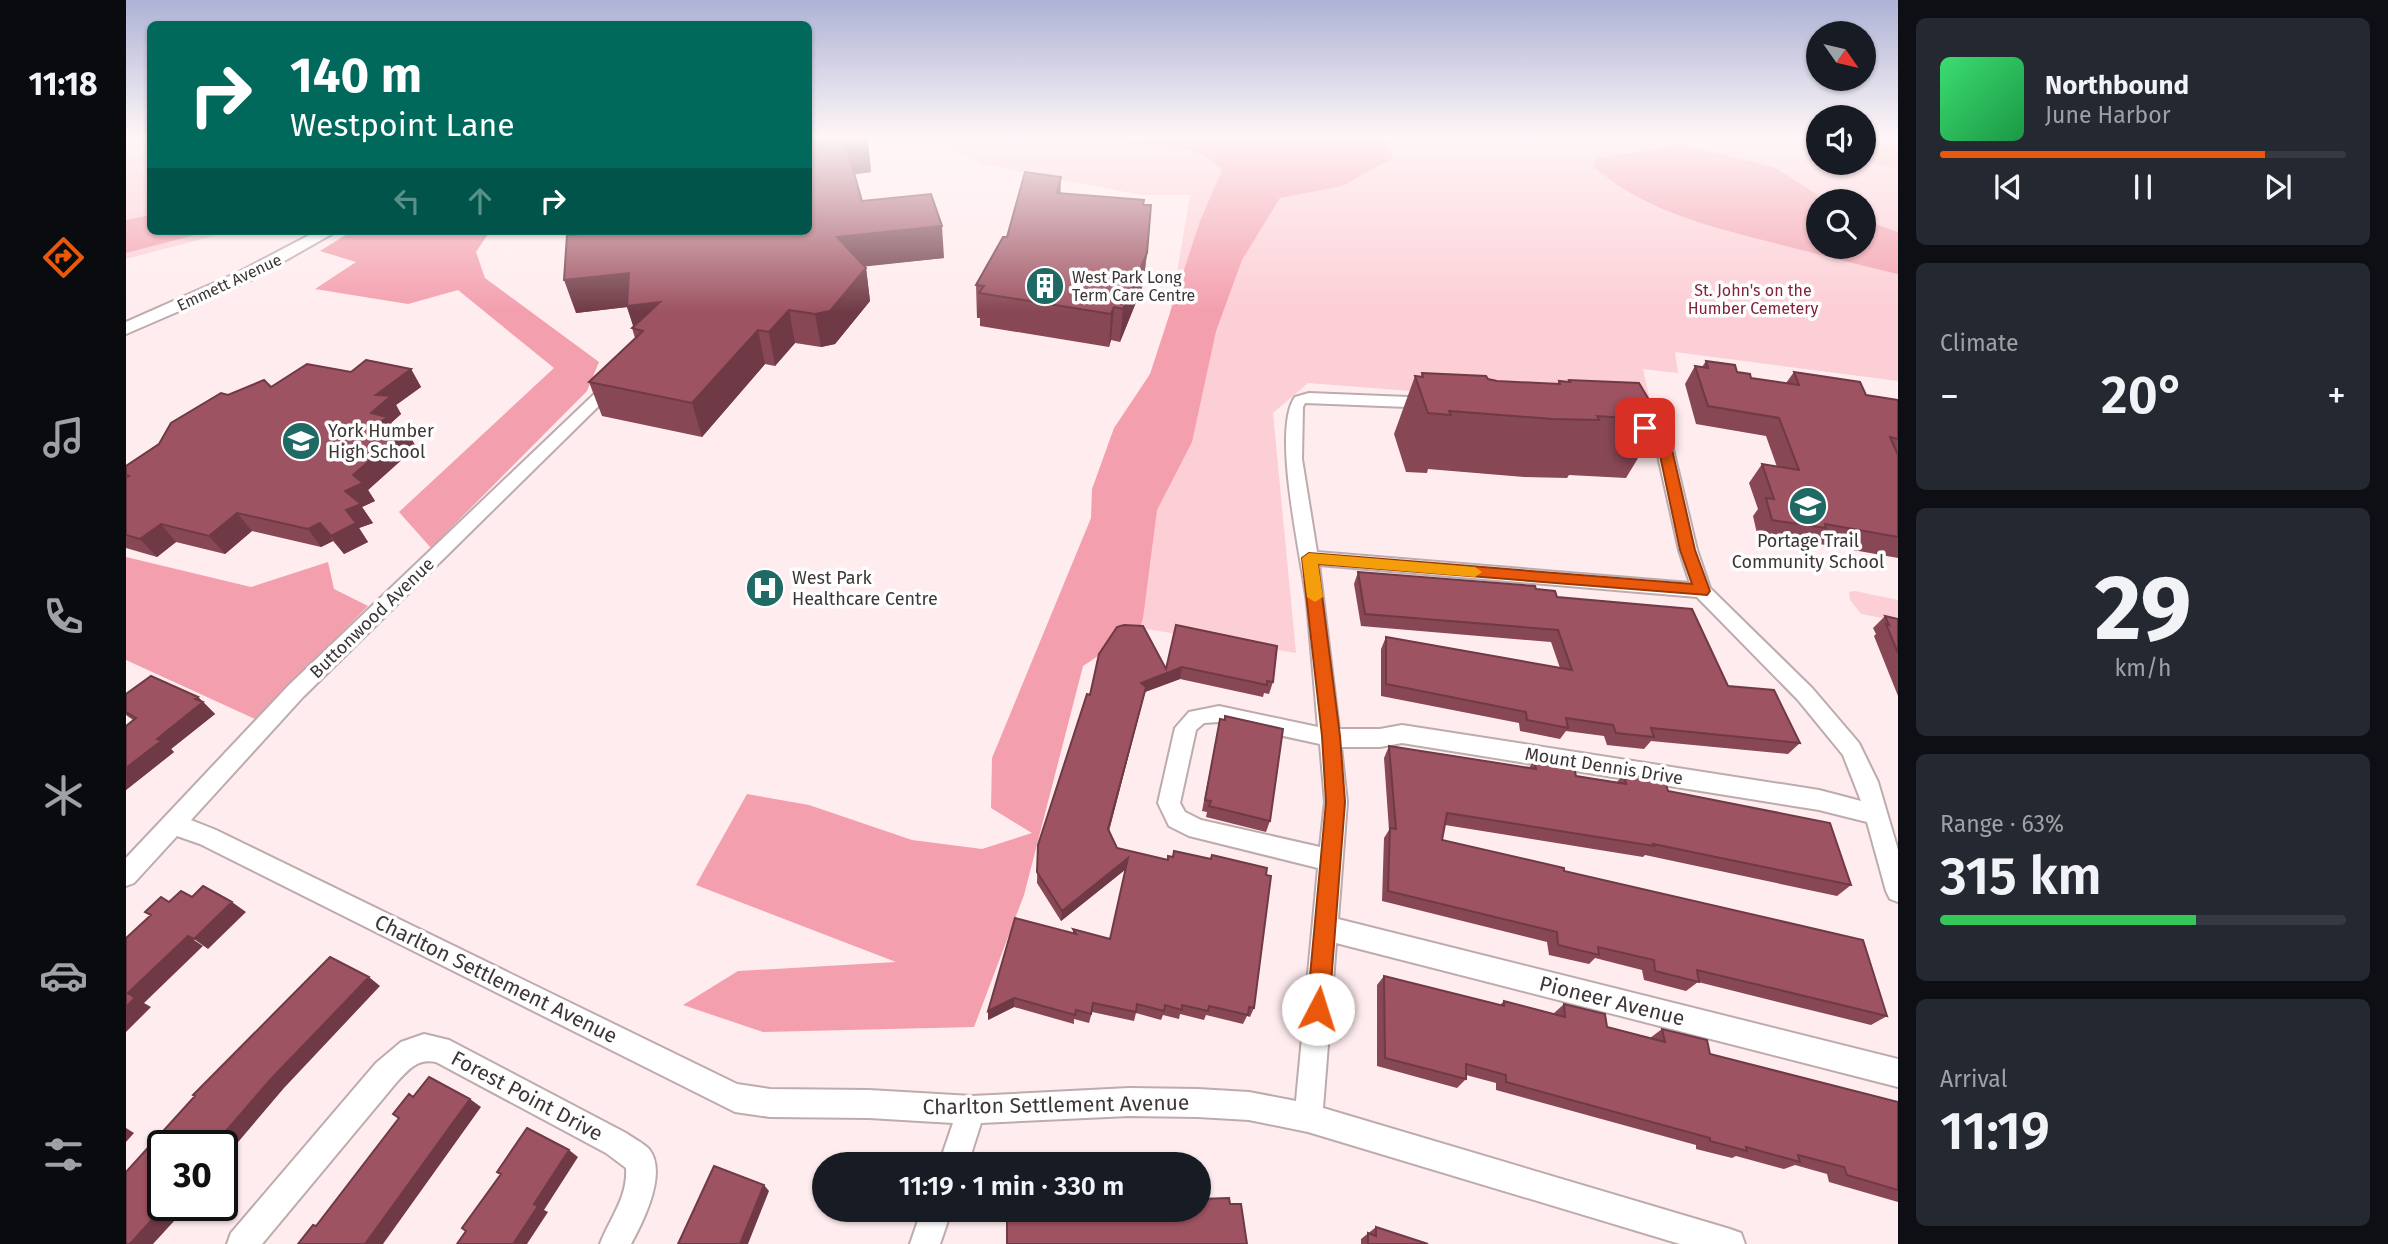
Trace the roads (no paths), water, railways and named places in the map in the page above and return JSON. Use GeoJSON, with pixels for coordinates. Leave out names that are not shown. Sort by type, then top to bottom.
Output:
{"type":"FeatureCollection","features":[{"type":"Feature","properties":{"kind":"street","name":"Emmett Avenue"},"geometry":{"type":"LineString","coordinates":[[126,328],[245,276],[322,235]]}},
{"type":"Feature","properties":{"kind":"street","name":"Buttonwood Avenue"},"geometry":{"type":"LineString","coordinates":[[126,875],[296,691],[627,370]]}},
{"type":"Feature","properties":{"kind":"street"},"geometry":{"type":"LineString","coordinates":[[1308,1118],[1336,802],[1331,736],[1294,459],[1295,407],[1300,400],[1333,398],[1449,404]]}},
{"type":"Feature","properties":{"kind":"street"},"geometry":{"type":"LineString","coordinates":[[1620,418],[1645,428],[1664,445],[1688,550],[1702,591],[1805,694],[1851,749],[1867,782],[1898,891]]}},
{"type":"Feature","properties":{"kind":"street"},"geometry":{"type":"LineString","coordinates":[[1309,558],[1702,591]]}},
{"type":"Feature","properties":{"kind":"street","name":"Mount Dennis Drive"},"geometry":{"type":"LineString","coordinates":[[1330,860],[1187,826],[1172,813],[1169,803],[1186,728],[1191,720],[1203,714],[1219,714],[1331,736],[1380,740],[1402,734],[1819,800],[1877,815]]}},
{"type":"Feature","properties":{"kind":"street","name":"Charlton Settlement Avenue"},"geometry":{"type":"LineString","coordinates":[[173,824],[208,838],[735,1098],[770,1103],[869,1104],[972,1110],[1129,1102],[1249,1106],[1308,1118],[1730,1244]]}},
{"type":"Feature","properties":{"kind":"street","name":"Pioneer Avenue"},"geometry":{"type":"LineString","coordinates":[[1325,928],[1898,1073]]}},
{"type":"Feature","properties":{"kind":"street","name":"Forest Point Drive"},"geometry":{"type":"LineString","coordinates":[[242,1244],[386,1073],[413,1048],[420,1046],[440,1049],[616,1143],[639,1160],[642,1176],[640,1193],[615,1244]]}},
{"type":"Feature","properties":{"kind":"street"},"geometry":{"type":"LineString","coordinates":[[957,1152],[972,1110]]}},
{"type":"Feature","properties":{"kind":"street"},"geometry":{"type":"LineString","coordinates":[[925,1244],[933,1222]]}},
{"type":"Feature","properties":{"kind":"place","name":"West Park Long Term Care Centre"},"geometry":{"type":"Point","coordinates":[1045,286]}},
{"type":"Feature","properties":{"kind":"place","name":"York Humber High School"},"geometry":{"type":"Point","coordinates":[301,441]}},
{"type":"Feature","properties":{"kind":"place","name":"Portage Trail Community School"},"geometry":{"type":"Point","coordinates":[1808,506]}},
{"type":"Feature","properties":{"kind":"place","name":"West Park Healthcare Centre"},"geometry":{"type":"Point","coordinates":[765,588]}},
{"type":"Feature","properties":{"kind":"park label","name":"St. John's on the Humber Cemetery"},"geometry":{"type":"Point","coordinates":[1753,299]}}]}
